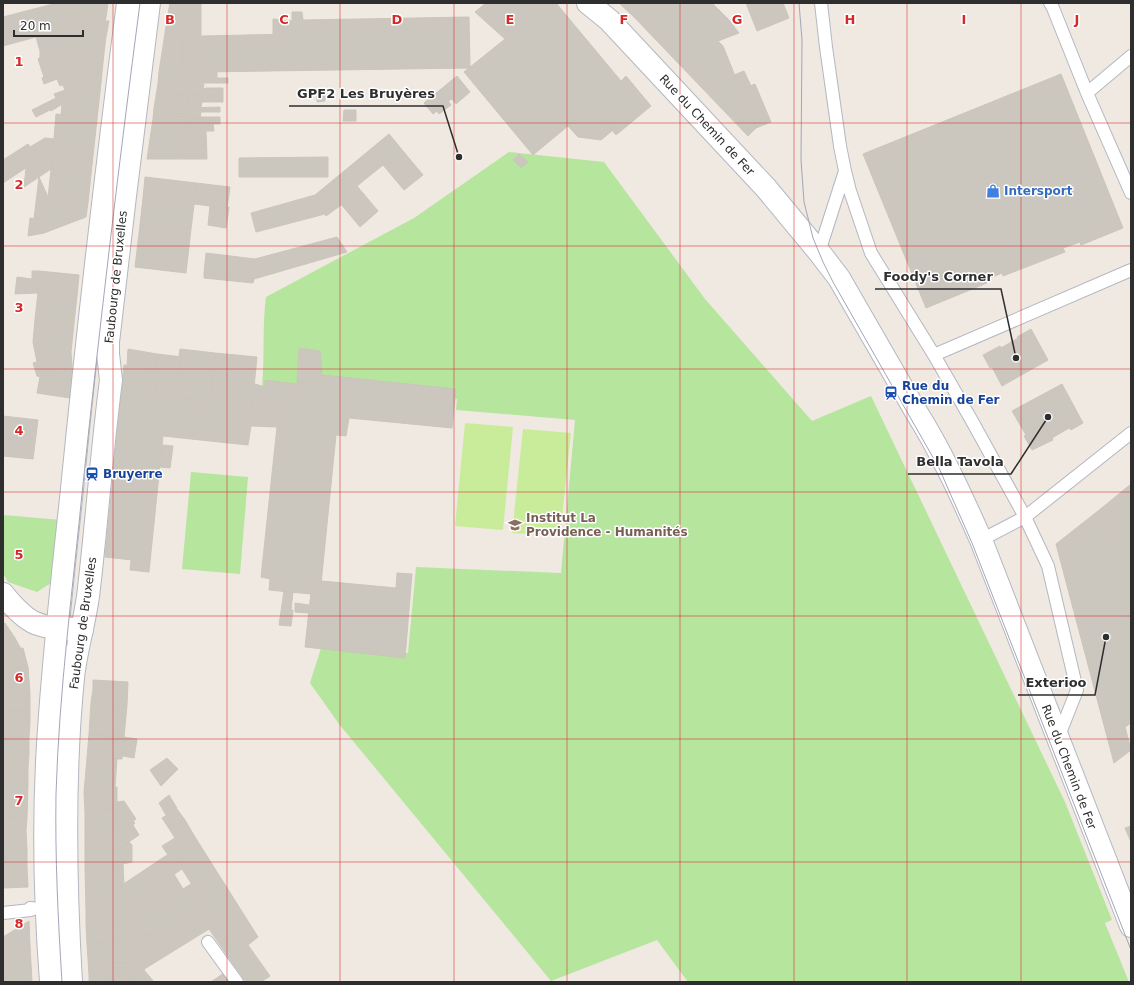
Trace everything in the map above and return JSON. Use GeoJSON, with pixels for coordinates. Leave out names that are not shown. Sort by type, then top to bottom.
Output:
{"type":"FeatureCollection","features":[{"type":"Feature","properties":{"kind":"street","name":"Faubourg de Bruxelles"},"geometry":{"type":"LineString","coordinates":[[51,982],[45,830],[47,759],[52,688],[87,341],[128,3]]}},
{"type":"Feature","properties":{"kind":"street","name":"Faubourg de Bruxelles"},"geometry":{"type":"LineString","coordinates":[[71,982],[66,864],[67,782],[73,679],[89,590],[111,380],[108,342],[149,3]]}},
{"type":"Feature","properties":{"kind":"street","name":"Rue du Chemin de Fer"},"geometry":{"type":"LineString","coordinates":[[588,3],[609,20],[766,188],[839,278],[915,410],[927,428],[959,490],[981,540],[1131,926]]}},
{"type":"Feature","properties":{"kind":"street"},"geometry":{"type":"LineString","coordinates":[[3,594],[23,615],[32,622],[44,626],[82,630]]}},
{"type":"Feature","properties":{"kind":"lane"},"geometry":{"type":"LineString","coordinates":[[821,3],[840,146],[850,191],[871,253],[934,355],[972,421],[1025,517],[1048,566],[1077,690],[1058,738]]}},
{"type":"Feature","properties":{"kind":"lane"},"geometry":{"type":"LineString","coordinates":[[1050,3],[1131,194]]}},
{"type":"Feature","properties":{"kind":"lane"},"geometry":{"type":"LineString","coordinates":[[1087,93],[1131,56]]}},
{"type":"Feature","properties":{"kind":"lane"},"geometry":{"type":"LineString","coordinates":[[819,252],[846,171]]}},
{"type":"Feature","properties":{"kind":"lane"},"geometry":{"type":"LineString","coordinates":[[934,355],[1131,270]]}},
{"type":"Feature","properties":{"kind":"lane"},"geometry":{"type":"LineString","coordinates":[[981,540],[1025,517],[1131,433]]}},
{"type":"Feature","properties":{"kind":"lane"},"geometry":{"type":"LineString","coordinates":[[3,913],[31,910],[30,908],[47,910]]}},
{"type":"Feature","properties":{"kind":"lane"},"geometry":{"type":"LineString","coordinates":[[208,942],[237,982]]}},
{"type":"Feature","properties":{"kind":"green space","name":"Institut La Providence - Humanités"},"geometry":{"type":"Polygon","coordinates":[[[509,152],[604,162],[705,299],[812,421],[871,396],[1065,802],[1112,920],[1105,923],[1129,982],[688,982],[657,940],[551,981],[339,724],[310,683],[322,645],[408,653],[416,567],[561,573],[575,420],[456,410],[457,399],[320,385],[318,392],[262,386],[266,297],[414,218],[509,152]]]}},
{"type":"Feature","properties":{"kind":"green space"},"geometry":{"type":"Polygon","coordinates":[[[465,423],[513,427],[503,530],[455,526],[465,423]]]}},
{"type":"Feature","properties":{"kind":"green space"},"geometry":{"type":"Polygon","coordinates":[[[523,429],[571,433],[560,536],[512,533],[523,429]]]}},
{"type":"Feature","properties":{"kind":"green space"},"geometry":{"type":"Polygon","coordinates":[[[191,472],[248,477],[240,574],[182,569],[191,472]]]}},
{"type":"Feature","properties":{"kind":"green space"},"geometry":{"type":"Polygon","coordinates":[[[3,515],[62,520],[54,581],[37,592],[8,582],[3,573],[3,515]]]}},
{"type":"Feature","properties":{"kind":"building"},"geometry":{"type":"Polygon","coordinates":[[[57,3],[68,3],[65,30],[55,33],[53,22],[33,26],[36,37],[3,46],[3,17],[57,3]]]}},
{"type":"Feature","properties":{"kind":"building"},"geometry":{"type":"Polygon","coordinates":[[[68,3],[108,3],[106,17],[67,10],[68,3]]]}},
{"type":"Feature","properties":{"kind":"building"},"geometry":{"type":"Polygon","coordinates":[[[170,3],[201,3],[201,26],[167,20],[170,3]]]}},
{"type":"Feature","properties":{"kind":"building"},"geometry":{"type":"Polygon","coordinates":[[[486,3],[556,3],[621,81],[626,76],[651,106],[616,135],[592,106],[533,155],[464,72],[505,39],[475,12],[486,3]]]}},
{"type":"Feature","properties":{"kind":"building"},"geometry":{"type":"Polygon","coordinates":[[[619,3],[649,3],[634,17],[619,3]]]}},
{"type":"Feature","properties":{"kind":"building"},"geometry":{"type":"Polygon","coordinates":[[[649,3],[712,3],[729,20],[739,33],[718,41],[723,46],[756,128],[748,136],[634,17],[649,3]]]}},
{"type":"Feature","properties":{"kind":"building"},"geometry":{"type":"Polygon","coordinates":[[[746,3],[783,3],[789,18],[757,31],[746,3]]]}},
{"type":"Feature","properties":{"kind":"building"},"geometry":{"type":"Polygon","coordinates":[[[67,10],[106,17],[105,21],[65,30],[67,10]]]}},
{"type":"Feature","properties":{"kind":"building"},"geometry":{"type":"Polygon","coordinates":[[[292,12],[302,12],[303,20],[469,17],[470,68],[202,72],[202,36],[292,34],[292,12]]]}},
{"type":"Feature","properties":{"kind":"building"},"geometry":{"type":"Polygon","coordinates":[[[273,19],[292,21],[292,34],[273,34],[273,19]]]}},
{"type":"Feature","properties":{"kind":"building"},"geometry":{"type":"Polygon","coordinates":[[[167,20],[201,26],[201,37],[183,37],[183,72],[159,72],[167,20]]]}},
{"type":"Feature","properties":{"kind":"building"},"geometry":{"type":"Polygon","coordinates":[[[109,21],[106,37],[70,48],[65,30],[109,21]]]}},
{"type":"Feature","properties":{"kind":"building"},"geometry":{"type":"Polygon","coordinates":[[[53,22],[55,33],[36,37],[33,26],[53,22]]]}},
{"type":"Feature","properties":{"kind":"building"},"geometry":{"type":"Polygon","coordinates":[[[65,30],[70,48],[40,57],[36,37],[65,30]]]}},
{"type":"Feature","properties":{"kind":"building"},"geometry":{"type":"Polygon","coordinates":[[[201,36],[202,71],[183,70],[183,37],[201,36]]]}},
{"type":"Feature","properties":{"kind":"building"},"geometry":{"type":"Polygon","coordinates":[[[106,37],[104,53],[74,64],[70,48],[106,37]]]}},
{"type":"Feature","properties":{"kind":"building"},"geometry":{"type":"Polygon","coordinates":[[[70,48],[74,64],[44,77],[38,59],[40,57],[70,48]]]}},
{"type":"Feature","properties":{"kind":"building"},"geometry":{"type":"Polygon","coordinates":[[[104,53],[102,72],[72,84],[65,68],[104,53]]]}},
{"type":"Feature","properties":{"kind":"building"},"geometry":{"type":"Polygon","coordinates":[[[65,68],[71,81],[60,86],[57,79],[44,84],[42,78],[65,68]]]}},
{"type":"Feature","properties":{"kind":"building"},"geometry":{"type":"Polygon","coordinates":[[[183,70],[192,70],[190,84],[158,83],[159,72],[183,72],[183,70]]]}},
{"type":"Feature","properties":{"kind":"building"},"geometry":{"type":"Polygon","coordinates":[[[192,70],[217,72],[217,78],[228,78],[228,83],[190,83],[192,70]]]}},
{"type":"Feature","properties":{"kind":"building"},"geometry":{"type":"Polygon","coordinates":[[[744,71],[751,86],[740,90],[734,75],[744,71]]]}},
{"type":"Feature","properties":{"kind":"building"},"geometry":{"type":"Polygon","coordinates":[[[102,72],[101,83],[69,100],[63,85],[71,81],[72,84],[102,72]]]}},
{"type":"Feature","properties":{"kind":"building","name":"Intersport"},"geometry":{"type":"Polygon","coordinates":[[[1061,74],[1123,228],[1081,245],[1080,242],[1063,248],[1065,252],[1003,276],[1002,273],[986,280],[987,283],[926,308],[863,154],[1061,74]]]}},
{"type":"Feature","properties":{"kind":"building"},"geometry":{"type":"Polygon","coordinates":[[[457,76],[470,92],[456,104],[452,99],[448,101],[451,105],[439,114],[437,111],[433,114],[424,103],[457,76]]]}},
{"type":"Feature","properties":{"kind":"building"},"geometry":{"type":"Polygon","coordinates":[[[101,83],[97,119],[61,115],[62,104],[101,83]]]}},
{"type":"Feature","properties":{"kind":"building"},"geometry":{"type":"Polygon","coordinates":[[[158,83],[190,84],[189,95],[156,96],[158,83]]]}},
{"type":"Feature","properties":{"kind":"building"},"geometry":{"type":"Polygon","coordinates":[[[190,83],[204,84],[203,89],[223,88],[223,95],[189,95],[190,83]]]}},
{"type":"Feature","properties":{"kind":"building"},"geometry":{"type":"Polygon","coordinates":[[[755,84],[771,122],[756,128],[740,90],[755,84]]]}},
{"type":"Feature","properties":{"kind":"building"},"geometry":{"type":"Polygon","coordinates":[[[65,90],[69,100],[51,111],[50,110],[36,117],[32,110],[56,98],[54,94],[65,90]]]}},
{"type":"Feature","properties":{"kind":"building"},"geometry":{"type":"Polygon","coordinates":[[[317,93],[325,93],[325,101],[317,102],[317,93]]]}},
{"type":"Feature","properties":{"kind":"building"},"geometry":{"type":"Polygon","coordinates":[[[189,95],[187,109],[154,108],[156,96],[189,95]]]}},
{"type":"Feature","properties":{"kind":"building"},"geometry":{"type":"Polygon","coordinates":[[[189,95],[223,95],[223,102],[202,102],[201,107],[187,108],[189,95]]]}},
{"type":"Feature","properties":{"kind":"building"},"geometry":{"type":"Polygon","coordinates":[[[592,106],[613,130],[601,140],[578,137],[568,126],[592,106]]]}},
{"type":"Feature","properties":{"kind":"building"},"geometry":{"type":"Polygon","coordinates":[[[220,107],[220,112],[201,112],[200,119],[186,119],[187,108],[220,107]]]}},
{"type":"Feature","properties":{"kind":"building"},"geometry":{"type":"Polygon","coordinates":[[[154,108],[187,109],[186,118],[153,119],[154,108]]]}},
{"type":"Feature","properties":{"kind":"building"},"geometry":{"type":"Polygon","coordinates":[[[344,110],[356,110],[356,121],[343,121],[344,110]]]}},
{"type":"Feature","properties":{"kind":"building"},"geometry":{"type":"Polygon","coordinates":[[[56,114],[97,119],[93,156],[53,151],[56,114]]]}},
{"type":"Feature","properties":{"kind":"building"},"geometry":{"type":"Polygon","coordinates":[[[200,117],[220,117],[220,124],[213,124],[214,131],[206,131],[207,159],[181,159],[186,119],[200,119],[200,117]]]}},
{"type":"Feature","properties":{"kind":"building"},"geometry":{"type":"Polygon","coordinates":[[[153,119],[186,119],[181,159],[147,159],[153,119]]]}},
{"type":"Feature","properties":{"kind":"building"},"geometry":{"type":"Polygon","coordinates":[[[389,134],[423,175],[404,190],[383,165],[357,186],[378,211],[360,227],[326,186],[389,134]]]}},
{"type":"Feature","properties":{"kind":"building"},"geometry":{"type":"Polygon","coordinates":[[[45,138],[54,139],[53,150],[3,183],[3,160],[28,144],[30,147],[45,138]]]}},
{"type":"Feature","properties":{"kind":"building"},"geometry":{"type":"Polygon","coordinates":[[[53,150],[51,169],[24,187],[26,168],[53,150]]]}},
{"type":"Feature","properties":{"kind":"building"},"geometry":{"type":"Polygon","coordinates":[[[53,151],[93,156],[91,174],[51,169],[53,151]]]}},
{"type":"Feature","properties":{"kind":"building"},"geometry":{"type":"Polygon","coordinates":[[[519,154],[528,162],[521,168],[513,160],[519,154]]]}},
{"type":"Feature","properties":{"kind":"building"},"geometry":{"type":"Polygon","coordinates":[[[328,157],[328,177],[239,177],[239,158],[328,157]]]}},
{"type":"Feature","properties":{"kind":"building"},"geometry":{"type":"Polygon","coordinates":[[[51,169],[91,174],[88,203],[48,198],[51,169]]]}},
{"type":"Feature","properties":{"kind":"building"},"geometry":{"type":"Polygon","coordinates":[[[39,177],[48,197],[46,220],[34,219],[39,177]]]}},
{"type":"Feature","properties":{"kind":"building"},"geometry":{"type":"Polygon","coordinates":[[[145,177],[196,183],[194,205],[143,198],[145,177]]]}},
{"type":"Feature","properties":{"kind":"building"},"geometry":{"type":"Polygon","coordinates":[[[196,183],[230,187],[227,208],[194,204],[196,183]]]}},
{"type":"Feature","properties":{"kind":"building"},"geometry":{"type":"Polygon","coordinates":[[[326,186],[341,205],[326,216],[315,195],[326,186]]]}},
{"type":"Feature","properties":{"kind":"building"},"geometry":{"type":"Polygon","coordinates":[[[315,195],[325,214],[256,232],[251,213],[315,195]]]}},
{"type":"Feature","properties":{"kind":"building"},"geometry":{"type":"Polygon","coordinates":[[[48,198],[88,203],[86,217],[44,233],[48,198]]]}},
{"type":"Feature","properties":{"kind":"building"},"geometry":{"type":"Polygon","coordinates":[[[143,198],[194,205],[191,229],[140,225],[143,198]]]}},
{"type":"Feature","properties":{"kind":"building"},"geometry":{"type":"Polygon","coordinates":[[[210,206],[229,207],[226,228],[208,225],[210,206]]]}},
{"type":"Feature","properties":{"kind":"building"},"geometry":{"type":"Polygon","coordinates":[[[30,218],[46,220],[44,233],[28,236],[30,218]]]}},
{"type":"Feature","properties":{"kind":"building"},"geometry":{"type":"Polygon","coordinates":[[[140,225],[191,229],[186,273],[135,267],[140,225]]]}},
{"type":"Feature","properties":{"kind":"building"},"geometry":{"type":"Polygon","coordinates":[[[337,237],[347,252],[254,279],[204,273],[206,253],[255,259],[337,237]]]}},
{"type":"Feature","properties":{"kind":"building"},"geometry":{"type":"Polygon","coordinates":[[[32,271],[39,271],[36,293],[15,294],[17,277],[32,279],[32,271]]]}},
{"type":"Feature","properties":{"kind":"building"},"geometry":{"type":"Polygon","coordinates":[[[39,271],[79,275],[77,296],[36,293],[39,271]]]}},
{"type":"Feature","properties":{"kind":"building"},"geometry":{"type":"Polygon","coordinates":[[[204,273],[254,279],[253,283],[204,278],[204,273]]]}},
{"type":"Feature","properties":{"kind":"building"},"geometry":{"type":"Polygon","coordinates":[[[38,293],[77,296],[74,323],[35,319],[38,293]]]}},
{"type":"Feature","properties":{"kind":"building"},"geometry":{"type":"Polygon","coordinates":[[[35,319],[74,323],[71,352],[37,362],[33,342],[35,319]]]}},
{"type":"Feature","properties":{"kind":"building"},"geometry":{"type":"Polygon","coordinates":[[[1031,329],[1048,360],[1002,386],[992,367],[990,368],[983,355],[1000,346],[1001,348],[1031,329]]]}},
{"type":"Feature","properties":{"kind":"building"},"geometry":{"type":"Polygon","coordinates":[[[299,348],[320,351],[322,375],[321,384],[302,381],[300,396],[252,407],[255,384],[265,387],[265,380],[297,384],[299,348]]]}},
{"type":"Feature","properties":{"kind":"building"},"geometry":{"type":"Polygon","coordinates":[[[128,349],[157,354],[155,369],[127,366],[128,349]]]}},
{"type":"Feature","properties":{"kind":"building"},"geometry":{"type":"Polygon","coordinates":[[[180,349],[215,353],[210,401],[154,396],[157,382],[177,384],[182,357],[179,356],[180,349]]]}},
{"type":"Feature","properties":{"kind":"building"},"geometry":{"type":"Polygon","coordinates":[[[71,352],[73,379],[53,376],[48,359],[71,352]]]}},
{"type":"Feature","properties":{"kind":"building"},"geometry":{"type":"Polygon","coordinates":[[[215,353],[257,357],[252,407],[300,396],[302,381],[321,384],[322,375],[456,389],[452,428],[349,418],[346,436],[336,435],[321,584],[312,583],[311,594],[269,590],[270,579],[261,577],[277,427],[251,426],[248,445],[163,436],[150,562],[105,557],[124,365],[155,369],[157,354],[182,357],[177,384],[157,382],[154,396],[210,401],[215,353]]]}},
{"type":"Feature","properties":{"kind":"building"},"geometry":{"type":"Polygon","coordinates":[[[48,359],[53,376],[37,376],[33,363],[48,359]]]}},
{"type":"Feature","properties":{"kind":"building"},"geometry":{"type":"Polygon","coordinates":[[[42,375],[73,379],[70,398],[37,393],[40,377],[42,375]]]}},
{"type":"Feature","properties":{"kind":"building"},"geometry":{"type":"Polygon","coordinates":[[[1062,384],[1083,423],[1071,430],[1069,428],[1052,438],[1053,440],[1032,450],[1024,436],[1026,435],[1012,411],[1062,384]]]}},
{"type":"Feature","properties":{"kind":"building"},"geometry":{"type":"Polygon","coordinates":[[[3,416],[38,420],[33,459],[3,456],[3,416]]]}},
{"type":"Feature","properties":{"kind":"building"},"geometry":{"type":"Polygon","coordinates":[[[162,445],[173,446],[170,468],[160,467],[162,445]]]}},
{"type":"Feature","properties":{"kind":"building"},"geometry":{"type":"Polygon","coordinates":[[[1131,484],[1131,552],[1098,511],[1131,484]]]}},
{"type":"Feature","properties":{"kind":"building"},"geometry":{"type":"Polygon","coordinates":[[[1098,511],[1131,552],[1131,723],[1125,727],[1131,750],[1114,763],[1056,544],[1098,511]]]}},
{"type":"Feature","properties":{"kind":"building"},"geometry":{"type":"Polygon","coordinates":[[[131,560],[150,562],[149,572],[130,570],[131,560]]]}},
{"type":"Feature","properties":{"kind":"building"},"geometry":{"type":"Polygon","coordinates":[[[397,573],[412,574],[405,658],[305,647],[312,583],[321,584],[322,581],[396,588],[397,573]]]}},
{"type":"Feature","properties":{"kind":"building"},"geometry":{"type":"Polygon","coordinates":[[[284,591],[293,592],[291,626],[279,625],[284,591]]]}},
{"type":"Feature","properties":{"kind":"building"},"geometry":{"type":"Polygon","coordinates":[[[295,603],[309,605],[309,613],[295,612],[295,603]]]}},
{"type":"Feature","properties":{"kind":"building"},"geometry":{"type":"Polygon","coordinates":[[[5,623],[15,638],[3,639],[3,624],[5,623]]]}},
{"type":"Feature","properties":{"kind":"building"},"geometry":{"type":"Polygon","coordinates":[[[15,638],[21,649],[3,652],[3,639],[15,638]]]}},
{"type":"Feature","properties":{"kind":"building"},"geometry":{"type":"Polygon","coordinates":[[[23,648],[28,667],[3,669],[3,652],[23,648]]]}},
{"type":"Feature","properties":{"kind":"building"},"geometry":{"type":"Polygon","coordinates":[[[28,667],[29,680],[3,685],[3,669],[28,667]]]}},
{"type":"Feature","properties":{"kind":"building"},"geometry":{"type":"Polygon","coordinates":[[[29,680],[30,694],[3,697],[3,685],[29,680]]]}},
{"type":"Feature","properties":{"kind":"building"},"geometry":{"type":"Polygon","coordinates":[[[93,680],[128,682],[127,705],[106,704],[107,691],[93,689],[93,680]]]}},
{"type":"Feature","properties":{"kind":"building"},"geometry":{"type":"Polygon","coordinates":[[[93,689],[107,691],[106,704],[91,703],[93,689]]]}},
{"type":"Feature","properties":{"kind":"building"},"geometry":{"type":"Polygon","coordinates":[[[30,694],[30,711],[3,711],[3,697],[30,694]]]}},
{"type":"Feature","properties":{"kind":"building"},"geometry":{"type":"Polygon","coordinates":[[[91,703],[127,705],[124,737],[89,734],[91,703]]]}},
{"type":"Feature","properties":{"kind":"building"},"geometry":{"type":"Polygon","coordinates":[[[3,711],[30,711],[30,722],[3,724],[3,711]]]}},
{"type":"Feature","properties":{"kind":"building"},"geometry":{"type":"Polygon","coordinates":[[[30,722],[29,737],[3,739],[3,724],[30,722]]]}},
{"type":"Feature","properties":{"kind":"building"},"geometry":{"type":"Polygon","coordinates":[[[89,734],[124,737],[122,759],[87,758],[89,734]]]}},
{"type":"Feature","properties":{"kind":"building"},"geometry":{"type":"Polygon","coordinates":[[[29,737],[29,754],[3,752],[3,739],[29,737]]]}},
{"type":"Feature","properties":{"kind":"building"},"geometry":{"type":"Polygon","coordinates":[[[124,737],[137,739],[134,758],[123,756],[124,737]]]}},
{"type":"Feature","properties":{"kind":"building"},"geometry":{"type":"Polygon","coordinates":[[[3,752],[29,754],[28,768],[3,767],[3,752]]]}},
{"type":"Feature","properties":{"kind":"building"},"geometry":{"type":"Polygon","coordinates":[[[87,758],[117,758],[115,787],[84,792],[87,758]]]}},
{"type":"Feature","properties":{"kind":"building"},"geometry":{"type":"Polygon","coordinates":[[[167,758],[178,769],[161,786],[150,770],[167,758]]]}},
{"type":"Feature","properties":{"kind":"building"},"geometry":{"type":"Polygon","coordinates":[[[3,767],[28,768],[28,784],[3,783],[3,767]]]}},
{"type":"Feature","properties":{"kind":"building"},"geometry":{"type":"Polygon","coordinates":[[[3,783],[28,784],[27,818],[3,817],[3,783]]]}},
{"type":"Feature","properties":{"kind":"building"},"geometry":{"type":"Polygon","coordinates":[[[117,787],[117,808],[101,810],[101,812],[85,813],[84,792],[117,787]]]}},
{"type":"Feature","properties":{"kind":"building"},"geometry":{"type":"Polygon","coordinates":[[[169,795],[177,808],[166,815],[159,803],[169,795]]]}},
{"type":"Feature","properties":{"kind":"building"},"geometry":{"type":"Polygon","coordinates":[[[124,801],[136,819],[122,829],[117,830],[117,802],[124,801]]]}},
{"type":"Feature","properties":{"kind":"building"},"geometry":{"type":"Polygon","coordinates":[[[117,808],[117,830],[85,837],[85,813],[101,812],[101,810],[117,808]]]}},
{"type":"Feature","properties":{"kind":"building"},"geometry":{"type":"Polygon","coordinates":[[[177,809],[185,820],[170,830],[162,818],[177,809]]]}},
{"type":"Feature","properties":{"kind":"building"},"geometry":{"type":"Polygon","coordinates":[[[3,817],[27,818],[26,830],[3,838],[3,817]]]}},
{"type":"Feature","properties":{"kind":"building"},"geometry":{"type":"Polygon","coordinates":[[[185,820],[195,837],[168,855],[162,846],[175,838],[170,830],[185,820]]]}},
{"type":"Feature","properties":{"kind":"building"},"geometry":{"type":"Polygon","coordinates":[[[133,821],[135,823],[133,825],[139,835],[123,846],[122,829],[133,821]]]}},
{"type":"Feature","properties":{"kind":"building"},"geometry":{"type":"Polygon","coordinates":[[[1131,826],[1131,842],[1125,828],[1131,826]]]}},
{"type":"Feature","properties":{"kind":"building"},"geometry":{"type":"Polygon","coordinates":[[[122,829],[122,849],[85,854],[85,837],[122,829]]]}},
{"type":"Feature","properties":{"kind":"building"},"geometry":{"type":"Polygon","coordinates":[[[26,830],[27,849],[3,852],[3,838],[26,830]]]}},
{"type":"Feature","properties":{"kind":"building"},"geometry":{"type":"Polygon","coordinates":[[[195,837],[258,937],[248,945],[270,976],[261,982],[246,982],[229,958],[236,954],[182,869],[182,866],[173,851],[195,837]]]}},
{"type":"Feature","properties":{"kind":"building"},"geometry":{"type":"Polygon","coordinates":[[[129,842],[132,845],[132,862],[123,864],[122,847],[129,842]]]}},
{"type":"Feature","properties":{"kind":"building"},"geometry":{"type":"Polygon","coordinates":[[[27,849],[27,866],[3,867],[3,852],[27,849]]]}},
{"type":"Feature","properties":{"kind":"building"},"geometry":{"type":"Polygon","coordinates":[[[122,849],[123,864],[104,866],[103,868],[85,868],[85,854],[122,849]]]}},
{"type":"Feature","properties":{"kind":"building"},"geometry":{"type":"Polygon","coordinates":[[[173,851],[182,866],[182,869],[128,905],[118,890],[120,889],[119,887],[173,851]]]}},
{"type":"Feature","properties":{"kind":"building"},"geometry":{"type":"Polygon","coordinates":[[[123,864],[124,885],[86,911],[85,868],[103,868],[104,866],[123,864]]]}},
{"type":"Feature","properties":{"kind":"building"},"geometry":{"type":"Polygon","coordinates":[[[27,866],[28,887],[3,888],[3,867],[27,866]]]}},
{"type":"Feature","properties":{"kind":"building"},"geometry":{"type":"Polygon","coordinates":[[[174,874],[183,889],[150,909],[133,914],[130,904],[174,874]]]}},
{"type":"Feature","properties":{"kind":"building"},"geometry":{"type":"Polygon","coordinates":[[[191,884],[206,908],[170,930],[168,934],[136,936],[133,914],[150,909],[191,884]]]}},
{"type":"Feature","properties":{"kind":"building"},"geometry":{"type":"Polygon","coordinates":[[[118,890],[128,905],[130,904],[135,922],[86,925],[86,911],[118,890]]]}},
{"type":"Feature","properties":{"kind":"building"},"geometry":{"type":"Polygon","coordinates":[[[206,908],[236,954],[229,958],[209,929],[146,968],[139,961],[138,952],[152,951],[151,935],[168,934],[170,930],[206,908]]]}},
{"type":"Feature","properties":{"kind":"building"},"geometry":{"type":"Polygon","coordinates":[[[29,921],[30,946],[3,963],[3,937],[29,921]]]}},
{"type":"Feature","properties":{"kind":"building"},"geometry":{"type":"Polygon","coordinates":[[[135,922],[136,941],[87,944],[86,925],[135,922]]]}},
{"type":"Feature","properties":{"kind":"building"},"geometry":{"type":"Polygon","coordinates":[[[151,935],[152,951],[138,952],[136,936],[151,935]]]}},
{"type":"Feature","properties":{"kind":"building"},"geometry":{"type":"Polygon","coordinates":[[[137,941],[139,963],[110,963],[110,974],[89,975],[87,944],[137,941]]]}},
{"type":"Feature","properties":{"kind":"building"},"geometry":{"type":"Polygon","coordinates":[[[30,946],[32,982],[3,982],[3,963],[30,946]]]}},
{"type":"Feature","properties":{"kind":"building"},"geometry":{"type":"Polygon","coordinates":[[[139,961],[146,968],[129,982],[111,982],[110,976],[131,975],[130,967],[110,968],[110,963],[139,963],[139,961]]]}},
{"type":"Feature","properties":{"kind":"building"},"geometry":{"type":"Polygon","coordinates":[[[130,967],[131,975],[110,976],[110,968],[130,967]]]}},
{"type":"Feature","properties":{"kind":"building"},"geometry":{"type":"Polygon","coordinates":[[[144,970],[154,982],[129,982],[144,970]]]}},
{"type":"Feature","properties":{"kind":"building"},"geometry":{"type":"Polygon","coordinates":[[[224,973],[230,982],[211,982],[224,973]]]}},
{"type":"Feature","properties":{"kind":"building"},"geometry":{"type":"Polygon","coordinates":[[[110,974],[111,982],[89,982],[89,975],[110,974]]]}},
{"type":"Feature","properties":{"kind":"tram line"},"geometry":{"type":"LineString","coordinates":[[62,982],[56,841],[56,794],[60,717],[96,363],[140,3]]}},
{"type":"Feature","properties":{"kind":"tram line"},"geometry":{"type":"LineString","coordinates":[[799,3],[802,40],[801,160],[804,202],[813,238],[833,282],[939,468],[972,543],[1131,950]]}},
{"type":"Feature","properties":{"kind":"place","name":"GPF2 Les Bruyères"},"geometry":{"type":"Point","coordinates":[459,157]}},
{"type":"Feature","properties":{"kind":"place","name":"Intersport"},"geometry":{"type":"Point","coordinates":[993,191]}},
{"type":"Feature","properties":{"kind":"place","name":"Foody's Corner"},"geometry":{"type":"Point","coordinates":[1016,358]}},
{"type":"Feature","properties":{"kind":"place","name":"Rue du Chemin de Fer"},"geometry":{"type":"Point","coordinates":[891,393]}},
{"type":"Feature","properties":{"kind":"place","name":"Bella Tavola"},"geometry":{"type":"Point","coordinates":[1048,417]}},
{"type":"Feature","properties":{"kind":"place","name":"Bruyerre"},"geometry":{"type":"Point","coordinates":[92,474]}},
{"type":"Feature","properties":{"kind":"place","name":"Institut La Providence - Humanités"},"geometry":{"type":"Point","coordinates":[515,525]}},
{"type":"Feature","properties":{"kind":"place","name":"Exterioo"},"geometry":{"type":"Point","coordinates":[1106,637]}}]}
